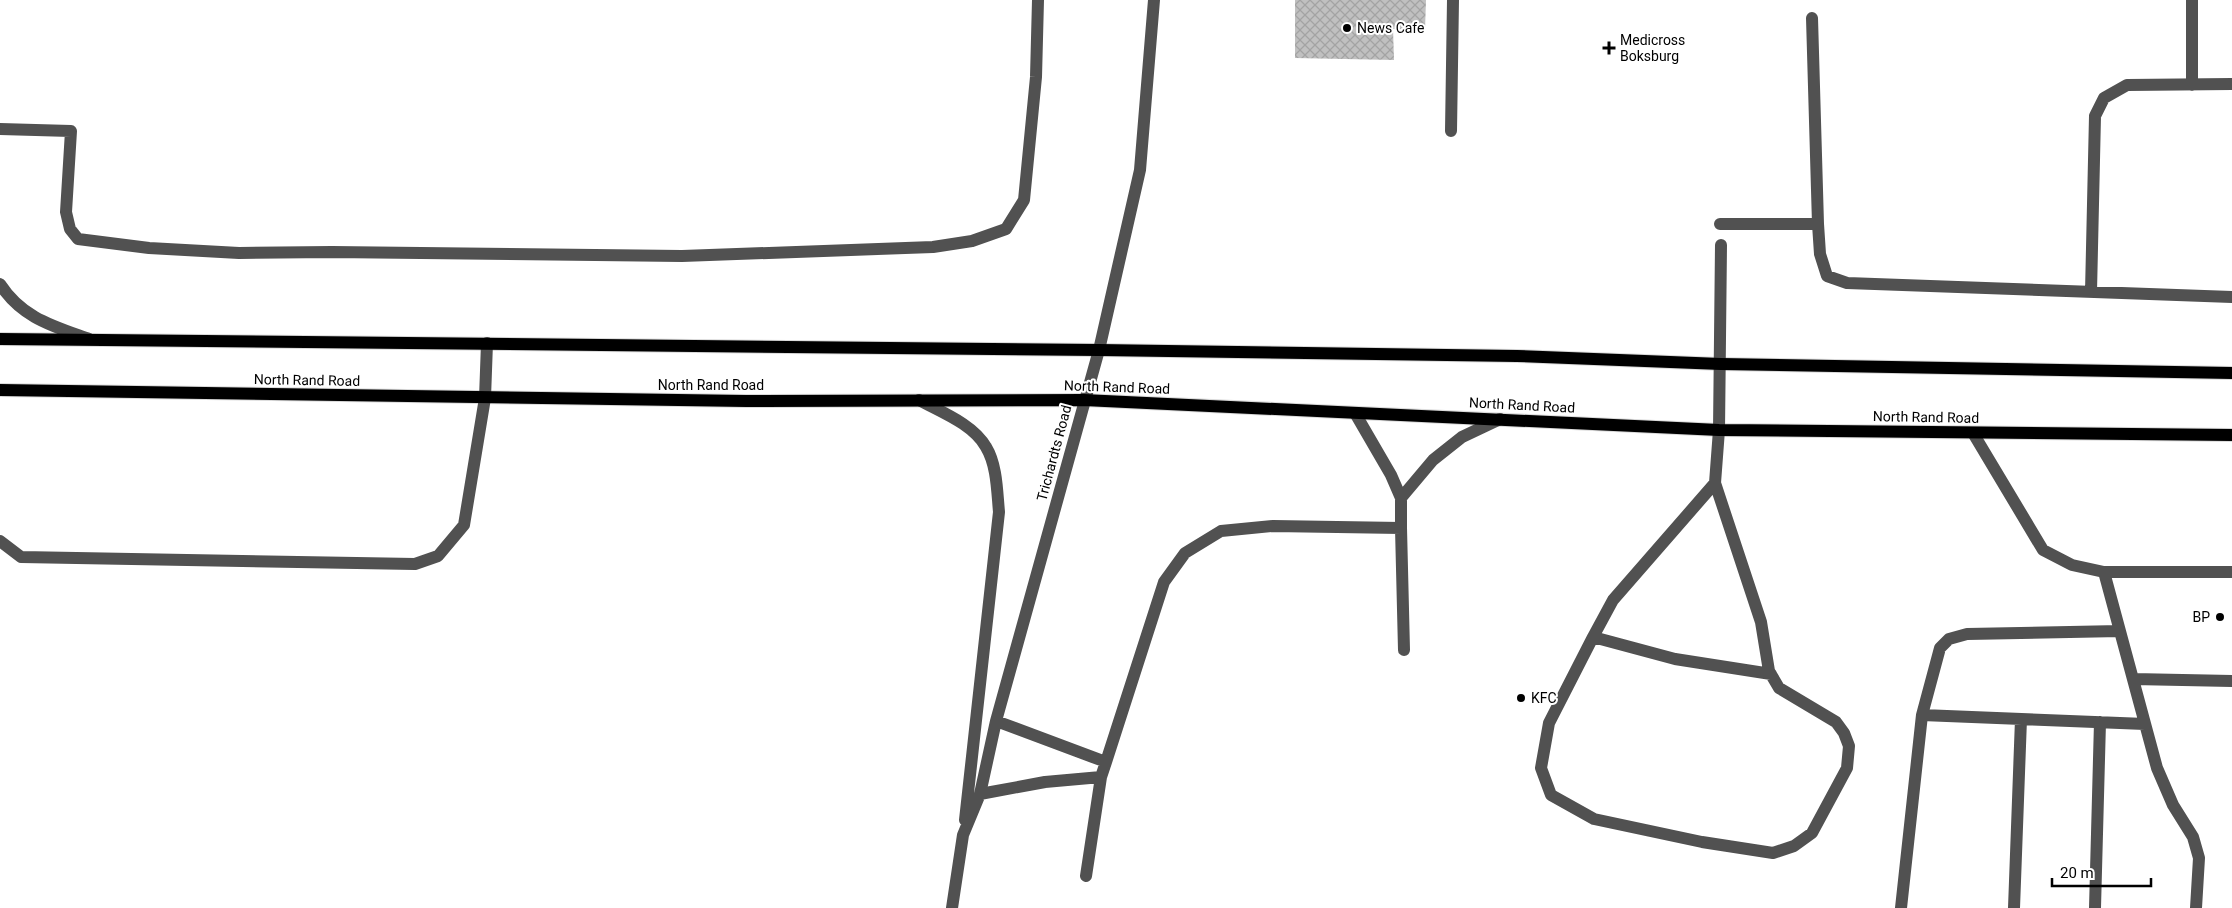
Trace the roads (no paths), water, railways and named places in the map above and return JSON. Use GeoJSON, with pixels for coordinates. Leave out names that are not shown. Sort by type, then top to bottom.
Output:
{"type":"FeatureCollection","features":[{"type":"Feature","properties":{"kind":"main road"},"geometry":{"type":"LineString","coordinates":[[0,339],[1517,356],[1720,364],[2232,374]]}},
{"type":"Feature","properties":{"kind":"main road","name":"North Rand Road"},"geometry":{"type":"LineString","coordinates":[[0,390],[746,401],[1084,400],[1719,430],[2232,435]]}},
{"type":"Feature","properties":{"kind":"street"},"geometry":{"type":"LineString","coordinates":[[0,129],[71,131],[66,212],[70,229],[78,239],[149,248],[239,253],[332,252],[682,256],[933,247],[972,241],[1006,229],[1024,200],[1036,77],[1038,0]]}},
{"type":"Feature","properties":{"kind":"street","name":"Trichardts Road"},"geometry":{"type":"LineString","coordinates":[[952,908],[964,835],[980,794],[996,721],[1099,350],[1140,170],[1154,0]]}},
{"type":"Feature","properties":{"kind":"street"},"geometry":{"type":"LineString","coordinates":[[1451,131],[1453,0]]}},
{"type":"Feature","properties":{"kind":"street"},"geometry":{"type":"LineString","coordinates":[[2192,0],[2192,85]]}},
{"type":"Feature","properties":{"kind":"street"},"geometry":{"type":"LineString","coordinates":[[1812,18],[1818,224],[1820,254],[1827,276],[1847,283],[2232,297]]}},
{"type":"Feature","properties":{"kind":"street"},"geometry":{"type":"LineString","coordinates":[[2091,292],[2095,116],[2104,98],[2127,86],[2232,84]]}},
{"type":"Feature","properties":{"kind":"street"},"geometry":{"type":"LineString","coordinates":[[1720,224],[1818,224]]}},
{"type":"Feature","properties":{"kind":"street"},"geometry":{"type":"LineString","coordinates":[[1715,483],[1613,600],[1549,724],[1541,768],[1551,795],[1594,819],[1642,831],[1773,853],[1794,846],[1812,833],[1847,768],[1849,746],[1844,733],[1836,722],[1778,688],[1771,674],[1761,622],[1715,483],[1719,430],[1720,244]]}},
{"type":"Feature","properties":{"kind":"street"},"geometry":{"type":"LineString","coordinates":[[0,284],[21,309],[43,322],[90,339]]}},
{"type":"Feature","properties":{"kind":"street"},"geometry":{"type":"LineString","coordinates":[[0,542],[21,557],[415,564],[438,556],[464,525],[485,398],[487,343]]}},
{"type":"Feature","properties":{"kind":"street"},"geometry":{"type":"LineString","coordinates":[[919,400],[972,430],[987,447],[995,473],[999,512],[964,835]]}},
{"type":"Feature","properties":{"kind":"street"},"geometry":{"type":"LineString","coordinates":[[1355,413],[1391,475],[1401,498],[1404,650]]}},
{"type":"Feature","properties":{"kind":"street"},"geometry":{"type":"LineString","coordinates":[[1401,498],[1434,460],[1462,437],[1500,420]]}},
{"type":"Feature","properties":{"kind":"street"},"geometry":{"type":"LineString","coordinates":[[1973,432],[2042,550],[2072,565],[2104,572],[2232,572]]}},
{"type":"Feature","properties":{"kind":"street"},"geometry":{"type":"LineString","coordinates":[[1086,876],[1101,777],[1164,582],[1185,553],[1221,531],[1273,526],[1401,528]]}},
{"type":"Feature","properties":{"kind":"street"},"geometry":{"type":"LineString","coordinates":[[2104,572],[2157,768],[2173,805],[2194,837],[2199,858],[2196,908]]}},
{"type":"Feature","properties":{"kind":"street"},"geometry":{"type":"LineString","coordinates":[[1900,908],[1922,715],[1940,648],[1949,639],[1967,634],[2120,631]]}},
{"type":"Feature","properties":{"kind":"street"},"geometry":{"type":"LineString","coordinates":[[1593,637],[1675,659],[1771,674]]}},
{"type":"Feature","properties":{"kind":"street"},"geometry":{"type":"LineString","coordinates":[[2133,679],[2232,681]]}},
{"type":"Feature","properties":{"kind":"street"},"geometry":{"type":"LineString","coordinates":[[1922,715],[2145,724]]}},
{"type":"Feature","properties":{"kind":"street"},"geometry":{"type":"LineString","coordinates":[[2014,908],[2021,719]]}},
{"type":"Feature","properties":{"kind":"street"},"geometry":{"type":"LineString","coordinates":[[996,721],[1106,762]]}},
{"type":"Feature","properties":{"kind":"street"},"geometry":{"type":"LineString","coordinates":[[2095,908],[2100,722]]}},
{"type":"Feature","properties":{"kind":"street"},"geometry":{"type":"LineString","coordinates":[[980,794],[1045,782],[1101,777]]}},
{"type":"Feature","properties":{"kind":"place","name":"News Cafe"},"geometry":{"type":"Point","coordinates":[1347,28]}},
{"type":"Feature","properties":{"kind":"place","name":"Medicross Boksburg"},"geometry":{"type":"Point","coordinates":[1609,48]}},
{"type":"Feature","properties":{"kind":"place","name":"BP"},"geometry":{"type":"Point","coordinates":[2220,617]}},
{"type":"Feature","properties":{"kind":"place","name":"KFC"},"geometry":{"type":"Point","coordinates":[1521,698]}}]}
